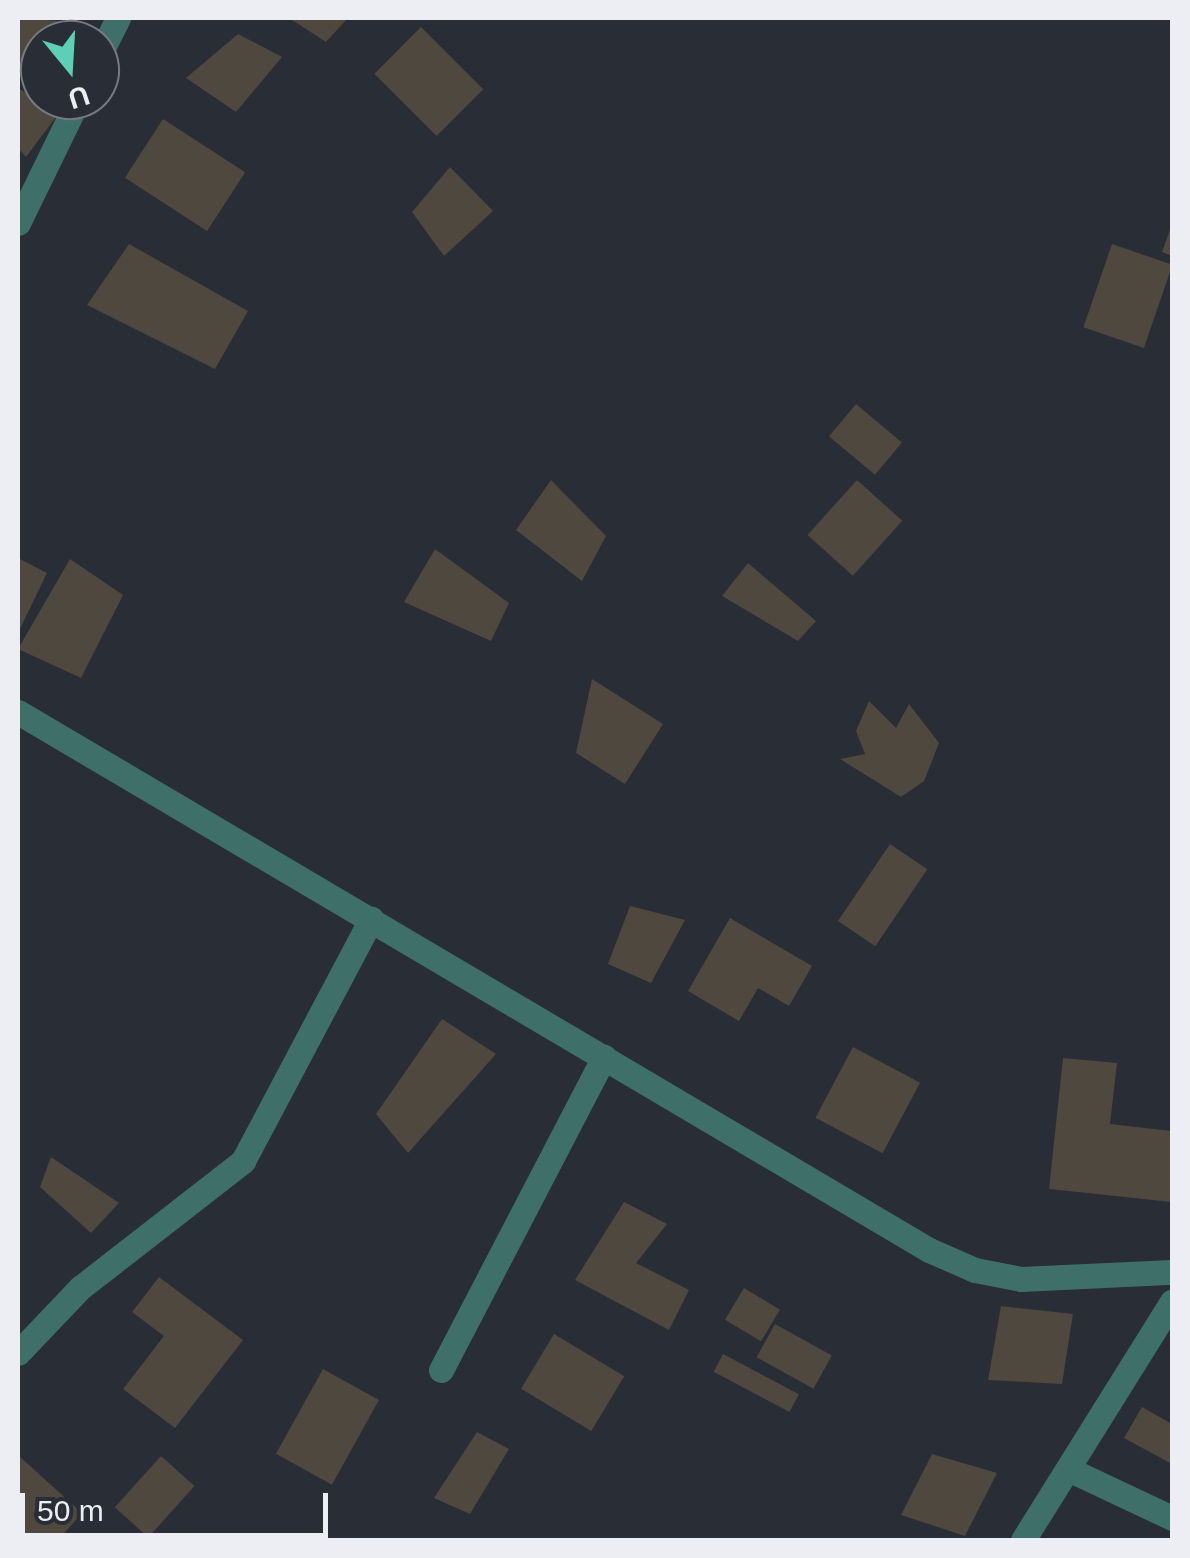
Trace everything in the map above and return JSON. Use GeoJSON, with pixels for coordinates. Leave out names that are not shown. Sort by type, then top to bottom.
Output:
{"type":"FeatureCollection","features":[{"type":"Feature","properties":{"kind":"street"},"geometry":{"type":"LineString","coordinates":[[18,223],[68,120]]}},
{"type":"Feature","properties":{"kind":"street"},"geometry":{"type":"LineString","coordinates":[[18,712],[929,1250],[975,1270],[1066,1282],[1172,1272]]}},
{"type":"Feature","properties":{"kind":"street"},"geometry":{"type":"LineString","coordinates":[[18,1353],[80,1288],[243,1161],[371,919]]}},
{"type":"Feature","properties":{"kind":"street"},"geometry":{"type":"LineString","coordinates":[[441,1370],[604,1057]]}},
{"type":"Feature","properties":{"kind":"street"},"geometry":{"type":"LineString","coordinates":[[1023,1540],[1172,1302]]}},
{"type":"Feature","properties":{"kind":"street"},"geometry":{"type":"LineString","coordinates":[[1068,1469],[1172,1518]]}},
{"type":"Feature","properties":{"kind":"building"},"geometry":{"type":"Polygon","coordinates":[[[18,18],[45,20],[20,20],[18,68],[18,18]]]}},
{"type":"Feature","properties":{"kind":"building"},"geometry":{"type":"Polygon","coordinates":[[[289,18],[348,18],[326,42],[289,18]]]}},
{"type":"Feature","properties":{"kind":"building"},"geometry":{"type":"Polygon","coordinates":[[[421,27],[483,89],[437,136],[374,74],[421,27]]]}},
{"type":"Feature","properties":{"kind":"building"},"geometry":{"type":"Polygon","coordinates":[[[238,34],[282,57],[236,112],[186,78],[238,34]]]}},
{"type":"Feature","properties":{"kind":"building"},"geometry":{"type":"Polygon","coordinates":[[[18,88],[20,120],[54,120],[26,157],[18,148],[18,88]]]}},
{"type":"Feature","properties":{"kind":"building"},"geometry":{"type":"Polygon","coordinates":[[[163,119],[245,172],[207,231],[125,178],[163,119]]]}},
{"type":"Feature","properties":{"kind":"building"},"geometry":{"type":"Polygon","coordinates":[[[450,167],[493,211],[444,256],[412,212],[450,167]]]}},
{"type":"Feature","properties":{"kind":"building"},"geometry":{"type":"Polygon","coordinates":[[[1172,224],[1172,256],[1162,252],[1172,224]]]}},
{"type":"Feature","properties":{"kind":"building"},"geometry":{"type":"Polygon","coordinates":[[[129,244],[248,311],[215,369],[87,305],[129,244]]]}},
{"type":"Feature","properties":{"kind":"building"},"geometry":{"type":"Polygon","coordinates":[[[1112,244],[1172,265],[1144,348],[1083,327],[1112,244]]]}},
{"type":"Feature","properties":{"kind":"building"},"geometry":{"type":"Polygon","coordinates":[[[856,404],[902,443],[875,475],[829,436],[856,404]]]}},
{"type":"Feature","properties":{"kind":"building"},"geometry":{"type":"Polygon","coordinates":[[[551,480],[606,536],[582,581],[516,530],[551,480]]]}},
{"type":"Feature","properties":{"kind":"building"},"geometry":{"type":"Polygon","coordinates":[[[857,480],[902,521],[853,576],[807,535],[857,480]]]}},
{"type":"Feature","properties":{"kind":"building"},"geometry":{"type":"Polygon","coordinates":[[[435,549],[509,603],[491,641],[404,602],[435,549]]]}},
{"type":"Feature","properties":{"kind":"building"},"geometry":{"type":"Polygon","coordinates":[[[18,558],[47,573],[18,633],[18,558]]]}},
{"type":"Feature","properties":{"kind":"building"},"geometry":{"type":"Polygon","coordinates":[[[70,559],[123,595],[81,678],[18,649],[70,559]]]}},
{"type":"Feature","properties":{"kind":"building"},"geometry":{"type":"Polygon","coordinates":[[[748,563],[816,621],[798,641],[722,596],[748,563]]]}},
{"type":"Feature","properties":{"kind":"building"},"geometry":{"type":"Polygon","coordinates":[[[592,679],[663,724],[625,784],[576,753],[592,679]]]}},
{"type":"Feature","properties":{"kind":"building"},"geometry":{"type":"Polygon","coordinates":[[[869,701],[896,728],[909,704],[939,743],[924,781],[901,797],[840,759],[865,754],[856,731],[869,701]]]}},
{"type":"Feature","properties":{"kind":"building"},"geometry":{"type":"Polygon","coordinates":[[[890,844],[927,869],[875,946],[838,921],[890,844]]]}},
{"type":"Feature","properties":{"kind":"building"},"geometry":{"type":"Polygon","coordinates":[[[630,906],[685,920],[651,983],[608,964],[630,906]]]}},
{"type":"Feature","properties":{"kind":"building"},"geometry":{"type":"Polygon","coordinates":[[[730,918],[812,966],[789,1006],[758,988],[739,1021],[688,991],[730,918]]]}},
{"type":"Feature","properties":{"kind":"building"},"geometry":{"type":"Polygon","coordinates":[[[442,1019],[496,1054],[408,1153],[376,1114],[442,1019]]]}},
{"type":"Feature","properties":{"kind":"building"},"geometry":{"type":"Polygon","coordinates":[[[853,1047],[920,1083],[883,1153],[815,1118],[853,1047]]]}},
{"type":"Feature","properties":{"kind":"building"},"geometry":{"type":"Polygon","coordinates":[[[1063,1058],[1117,1063],[1110,1124],[1172,1131],[1172,1202],[1049,1189],[1063,1058]]]}},
{"type":"Feature","properties":{"kind":"building"},"geometry":{"type":"Polygon","coordinates":[[[51,1157],[119,1203],[91,1233],[40,1187],[51,1157]]]}},
{"type":"Feature","properties":{"kind":"building"},"geometry":{"type":"Polygon","coordinates":[[[624,1202],[667,1224],[636,1263],[689,1290],[669,1330],[575,1280],[624,1202]]]}},
{"type":"Feature","properties":{"kind":"building"},"geometry":{"type":"Polygon","coordinates":[[[159,1277],[243,1340],[175,1428],[123,1389],[164,1336],[132,1312],[159,1277]]]}},
{"type":"Feature","properties":{"kind":"building"},"geometry":{"type":"Polygon","coordinates":[[[744,1288],[780,1310],[761,1341],[725,1320],[744,1288]]]}},
{"type":"Feature","properties":{"kind":"building"},"geometry":{"type":"Polygon","coordinates":[[[1001,1306],[1073,1314],[1062,1384],[988,1380],[1001,1306]]]}},
{"type":"Feature","properties":{"kind":"building"},"geometry":{"type":"Polygon","coordinates":[[[775,1324],[832,1356],[813,1389],[757,1357],[775,1324]]]}},
{"type":"Feature","properties":{"kind":"building"},"geometry":{"type":"Polygon","coordinates":[[[554,1334],[624,1376],[591,1431],[521,1389],[554,1334]]]}},
{"type":"Feature","properties":{"kind":"building"},"geometry":{"type":"Polygon","coordinates":[[[723,1354],[799,1394],[790,1412],[714,1372],[723,1354]]]}},
{"type":"Feature","properties":{"kind":"building"},"geometry":{"type":"Polygon","coordinates":[[[323,1369],[379,1400],[332,1485],[276,1454],[323,1369]]]}},
{"type":"Feature","properties":{"kind":"building"},"geometry":{"type":"Polygon","coordinates":[[[1142,1407],[1172,1424],[1172,1464],[1124,1438],[1142,1407]]]}},
{"type":"Feature","properties":{"kind":"building"},"geometry":{"type":"Polygon","coordinates":[[[477,1432],[509,1449],[470,1514],[434,1498],[477,1432]]]}},
{"type":"Feature","properties":{"kind":"building"},"geometry":{"type":"Polygon","coordinates":[[[932,1454],[997,1473],[965,1536],[901,1515],[932,1454]]]}},
{"type":"Feature","properties":{"kind":"building"},"geometry":{"type":"Polygon","coordinates":[[[18,1455],[82,1513],[58,1540],[18,1540],[18,1455]]]}},
{"type":"Feature","properties":{"kind":"building"},"geometry":{"type":"Polygon","coordinates":[[[161,1456],[194,1486],[148,1537],[115,1507],[161,1456]]]}}]}
